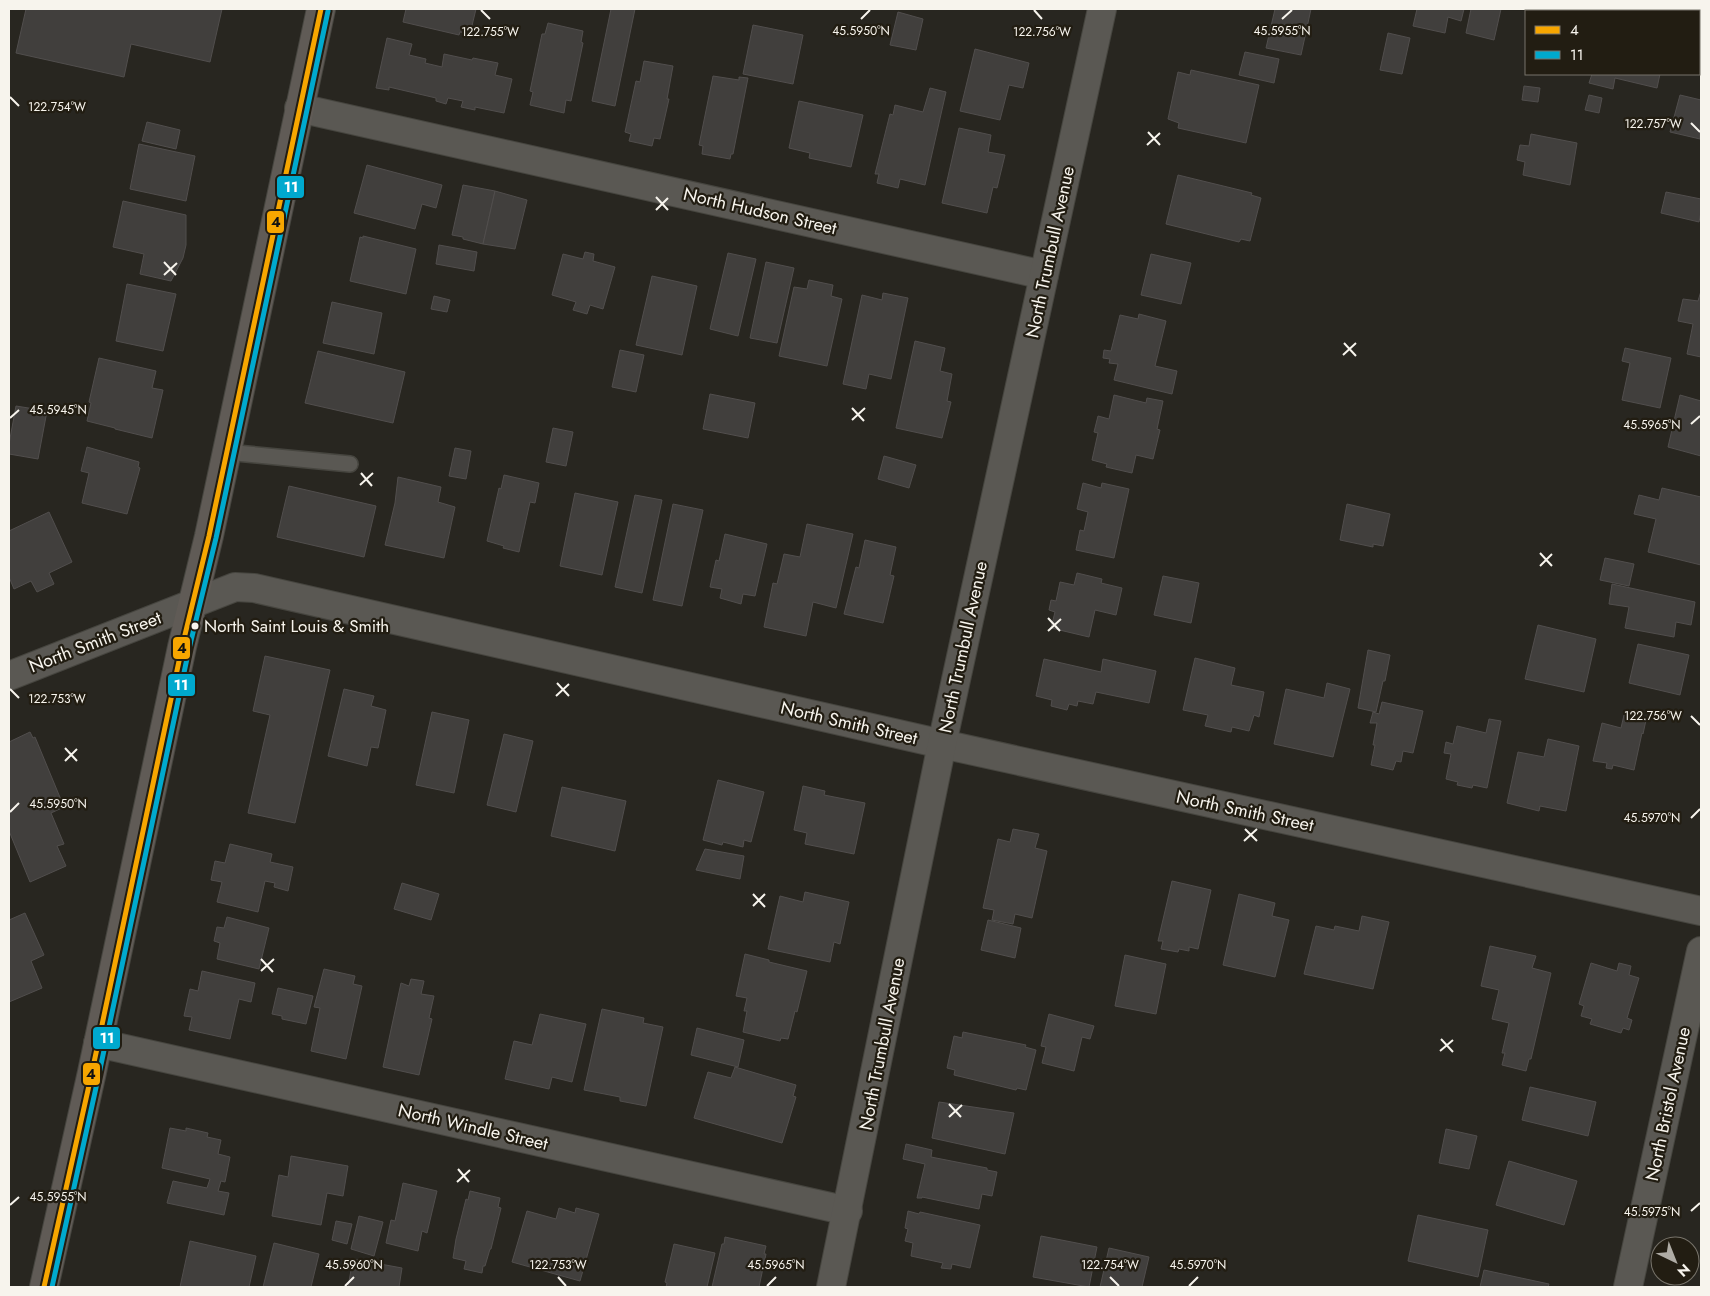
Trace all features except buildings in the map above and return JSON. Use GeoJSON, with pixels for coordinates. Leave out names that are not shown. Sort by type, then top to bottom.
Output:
{"type":"FeatureCollection","features":[{"type":"Feature","properties":{"kind":"main road"},"geometry":{"type":"LineString","coordinates":[[44,1287],[192,604],[209,536],[321,9]]}},
{"type":"Feature","properties":{"kind":"street","name":"North Trumbull Avenue"},"geometry":{"type":"LineString","coordinates":[[831,1287],[942,744],[1102,9]]}},
{"type":"Feature","properties":{"kind":"street","name":"North Hudson Street"},"geometry":{"type":"LineString","coordinates":[[300,108],[1044,275]]}},
{"type":"Feature","properties":{"kind":"street","name":"North Smith Street"},"geometry":{"type":"LineString","coordinates":[[9,676],[235,587],[254,588],[942,744],[1701,911]]}},
{"type":"Feature","properties":{"kind":"street","name":"North Bristol Avenue"},"geometry":{"type":"LineString","coordinates":[[1628,1287],[1701,951]]}},
{"type":"Feature","properties":{"kind":"street","name":"North Windle Street"},"geometry":{"type":"LineString","coordinates":[[98,1043],[848,1211]]}},
{"type":"Feature","properties":{"kind":"lane"},"geometry":{"type":"LineString","coordinates":[[226,452],[350,464]]}},
{"type":"Feature","properties":{"kind":"transit line","name":"4"},"geometry":{"type":"LineString","coordinates":[[44,1287],[92,1072],[182,647],[209,536],[321,9]]}},
{"type":"Feature","properties":{"kind":"transit line","name":"11"},"geometry":{"type":"LineString","coordinates":[[52,1287],[189,649],[216,538],[328,11]]}},
{"type":"Feature","properties":{"kind":"place","name":"North Saint Louis & Smith"},"geometry":{"type":"Point","coordinates":[195,626]}}]}
